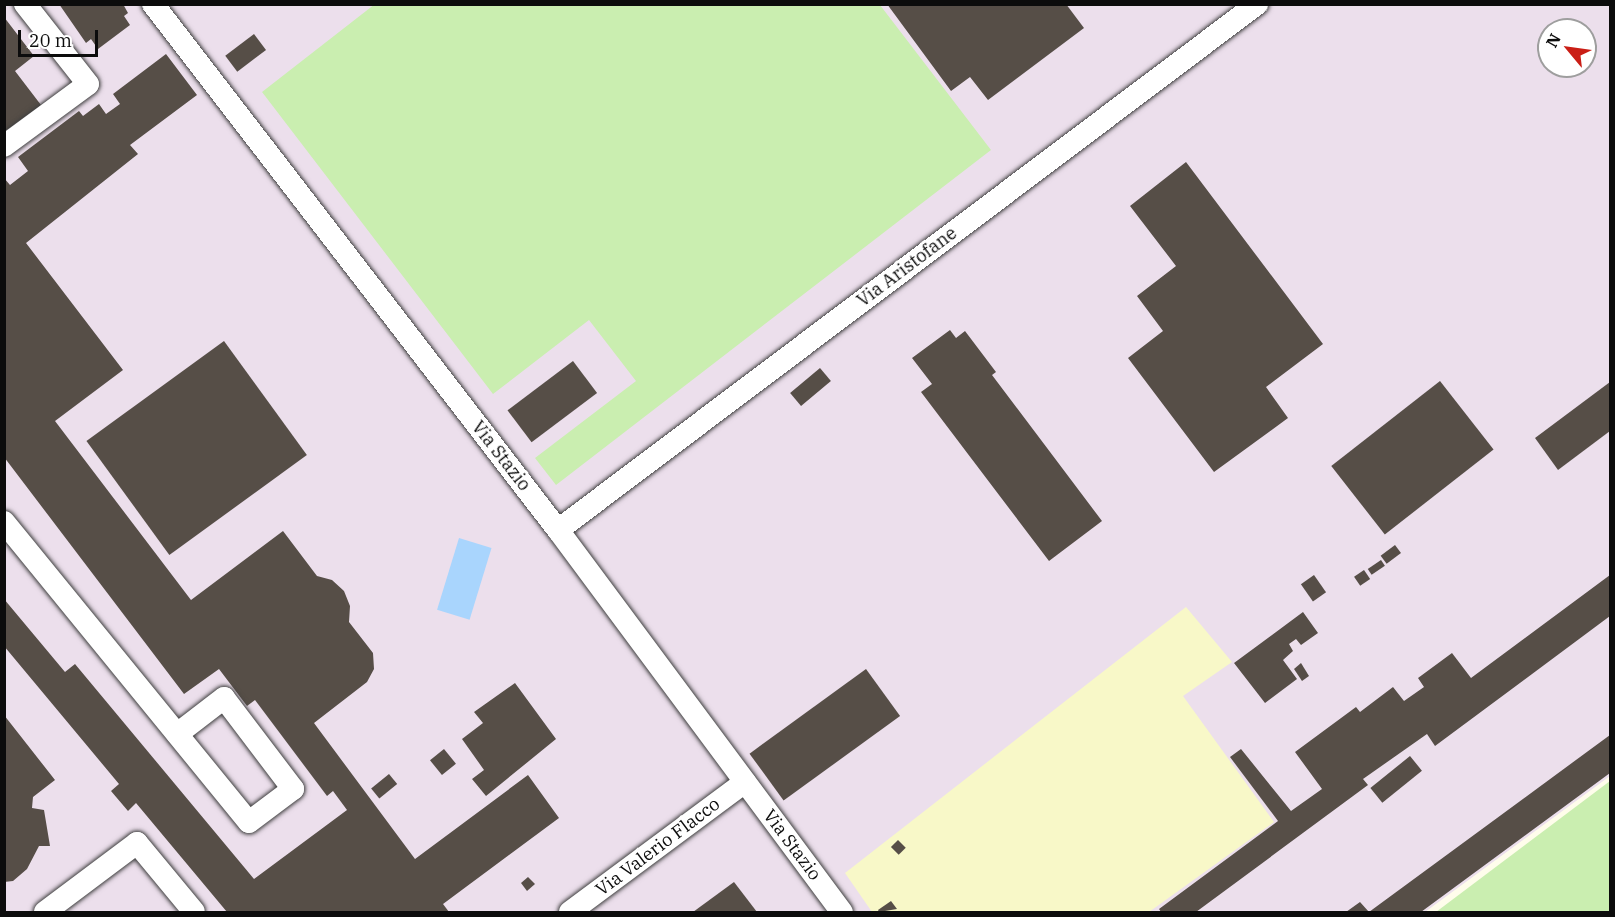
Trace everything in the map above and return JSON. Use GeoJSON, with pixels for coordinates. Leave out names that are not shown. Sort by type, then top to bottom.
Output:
{"type":"FeatureCollection","features":[{"type":"Feature","properties":{"kind":"street"},"geometry":{"type":"LineString","coordinates":[[4,146],[88,84],[26,4]]}},
{"type":"Feature","properties":{"kind":"street","name":"Via Stazio"},"geometry":{"type":"LineString","coordinates":[[153,4],[558,530],[842,912]]}},
{"type":"Feature","properties":{"kind":"street","name":"Via Aristofane"},"geometry":{"type":"LineString","coordinates":[[558,530],[1257,4]]}},
{"type":"Feature","properties":{"kind":"street"},"geometry":{"type":"LineString","coordinates":[[4,522],[177,734],[249,822],[294,789],[224,698],[177,734]]}},
{"type":"Feature","properties":{"kind":"street","name":"Via Valerio Flacco"},"geometry":{"type":"LineString","coordinates":[[570,912],[745,782]]}},
{"type":"Feature","properties":{"kind":"street"},"geometry":{"type":"LineString","coordinates":[[45,912],[137,843],[194,912]]}},
{"type":"Feature","properties":{"kind":"shaded area"},"geometry":{"type":"Polygon","coordinates":[[[5,5],[1610,5],[1610,776],[1425,912],[5,912],[5,5]]]}},
{"type":"Feature","properties":{"kind":"green space"},"geometry":{"type":"Polygon","coordinates":[[[375,4],[880,5],[991,150],[556,485],[535,458],[636,381],[589,320],[493,394],[262,92],[375,4]]]}},
{"type":"Feature","properties":{"kind":"green space"},"geometry":{"type":"Polygon","coordinates":[[[1186,607],[1232,662],[1183,696],[1274,822],[1149,912],[872,912],[845,873],[1186,607]]]}},
{"type":"Feature","properties":{"kind":"green space"},"geometry":{"type":"Polygon","coordinates":[[[1610,781],[1610,912],[1436,912],[1610,781]]]}},
{"type":"Feature","properties":{"kind":"water"},"geometry":{"type":"Polygon","coordinates":[[[459,538],[492,548],[470,620],[437,610],[459,538]]]}},
{"type":"Feature","properties":{"kind":"building"},"geometry":{"type":"Polygon","coordinates":[[[59,4],[123,4],[128,13],[124,16],[130,25],[98,49],[91,39],[86,43],[59,4]]]}},
{"type":"Feature","properties":{"kind":"building"},"geometry":{"type":"Polygon","coordinates":[[[887,4],[1066,4],[1084,28],[988,100],[970,77],[951,91],[887,4]]]}},
{"type":"Feature","properties":{"kind":"building"},"geometry":{"type":"Polygon","coordinates":[[[4,17],[34,56],[15,71],[41,105],[4,132],[4,17]]]}},
{"type":"Feature","properties":{"kind":"building"},"geometry":{"type":"Polygon","coordinates":[[[254,34],[266,50],[237,72],[225,56],[254,34]]]}},
{"type":"Feature","properties":{"kind":"building"},"geometry":{"type":"Polygon","coordinates":[[[166,54],[197,95],[130,145],[138,154],[26,243],[123,370],[55,421],[191,600],[283,531],[317,576],[332,580],[344,591],[350,606],[349,622],[373,653],[374,669],[367,682],[314,723],[415,859],[528,775],[559,818],[443,904],[449,912],[227,912],[136,803],[128,811],[111,791],[119,784],[4,646],[4,599],[65,672],[75,664],[254,879],[347,810],[333,791],[327,796],[255,700],[247,706],[219,669],[184,694],[4,457],[4,178],[10,185],[28,171],[18,157],[79,111],[83,116],[99,104],[106,114],[120,104],[113,94],[166,54]]]}},
{"type":"Feature","properties":{"kind":"building"},"geometry":{"type":"Polygon","coordinates":[[[1186,162],[1323,344],[1266,387],[1288,418],[1214,472],[1128,358],[1163,331],[1137,296],[1176,266],[1130,206],[1186,162]]]}},
{"type":"Feature","properties":{"kind":"building"},"geometry":{"type":"Polygon","coordinates":[[[950,330],[956,338],[965,331],[996,372],[992,375],[1102,521],[1049,561],[921,392],[932,384],[912,358],[950,330]]]}},
{"type":"Feature","properties":{"kind":"building"},"geometry":{"type":"Polygon","coordinates":[[[224,341],[307,455],[169,555],[86,441],[224,341]]]}},
{"type":"Feature","properties":{"kind":"building"},"geometry":{"type":"Polygon","coordinates":[[[573,361],[597,393],[532,442],[508,410],[573,361]]]}},
{"type":"Feature","properties":{"kind":"building"},"geometry":{"type":"Polygon","coordinates":[[[820,368],[831,381],[801,406],[790,393],[820,368]]]}},
{"type":"Feature","properties":{"kind":"building"},"geometry":{"type":"Polygon","coordinates":[[[1440,381],[1494,450],[1385,535],[1331,466],[1440,381]]]}},
{"type":"Feature","properties":{"kind":"building"},"geometry":{"type":"Polygon","coordinates":[[[1610,382],[1610,431],[1558,470],[1535,438],[1610,382]]]}},
{"type":"Feature","properties":{"kind":"building"},"geometry":{"type":"Polygon","coordinates":[[[1395,545],[1401,553],[1387,564],[1381,556],[1395,545]]]}},
{"type":"Feature","properties":{"kind":"building"},"geometry":{"type":"Polygon","coordinates":[[[1381,560],[1385,566],[1372,575],[1368,569],[1381,560]]]}},
{"type":"Feature","properties":{"kind":"building"},"geometry":{"type":"Polygon","coordinates":[[[1364,570],[1370,579],[1360,586],[1354,577],[1364,570]]]}},
{"type":"Feature","properties":{"kind":"building"},"geometry":{"type":"Polygon","coordinates":[[[1314,575],[1326,592],[1313,601],[1301,584],[1314,575]]]}},
{"type":"Feature","properties":{"kind":"building"},"geometry":{"type":"Polygon","coordinates":[[[1610,575],[1610,616],[1435,746],[1427,734],[1363,779],[1368,785],[1196,912],[1161,912],[1159,909],[1278,821],[1230,757],[1241,749],[1291,811],[1322,789],[1295,752],[1356,707],[1360,712],[1393,687],[1404,701],[1424,687],[1418,678],[1452,653],[1471,678],[1610,575]]]}},
{"type":"Feature","properties":{"kind":"building"},"geometry":{"type":"Polygon","coordinates":[[[1303,612],[1318,633],[1301,645],[1296,639],[1289,644],[1293,651],[1283,660],[1297,679],[1265,703],[1234,663],[1303,612]]]}},
{"type":"Feature","properties":{"kind":"building"},"geometry":{"type":"Polygon","coordinates":[[[1301,663],[1309,676],[1302,681],[1294,669],[1301,663]]]}},
{"type":"Feature","properties":{"kind":"building"},"geometry":{"type":"Polygon","coordinates":[[[866,669],[900,716],[784,801],[750,754],[866,669]]]}},
{"type":"Feature","properties":{"kind":"building"},"geometry":{"type":"Polygon","coordinates":[[[515,683],[556,739],[486,796],[472,779],[484,770],[462,739],[483,723],[474,712],[515,683]]]}},
{"type":"Feature","properties":{"kind":"building"},"geometry":{"type":"Polygon","coordinates":[[[4,715],[55,780],[33,797],[32,808],[44,810],[50,846],[39,846],[27,869],[13,881],[4,882],[4,715]]]}},
{"type":"Feature","properties":{"kind":"building"},"geometry":{"type":"Polygon","coordinates":[[[1610,735],[1610,773],[1421,912],[1369,912],[1610,735]]]}},
{"type":"Feature","properties":{"kind":"building"},"geometry":{"type":"Polygon","coordinates":[[[444,749],[456,764],[442,775],[430,760],[444,749]]]}},
{"type":"Feature","properties":{"kind":"building"},"geometry":{"type":"Polygon","coordinates":[[[1410,756],[1422,771],[1382,803],[1370,788],[1410,756]]]}},
{"type":"Feature","properties":{"kind":"building"},"geometry":{"type":"Polygon","coordinates":[[[389,774],[397,784],[379,799],[371,788],[389,774]]]}},
{"type":"Feature","properties":{"kind":"building"},"geometry":{"type":"Polygon","coordinates":[[[898,840],[906,848],[899,855],[891,847],[898,840]]]}},
{"type":"Feature","properties":{"kind":"building"},"geometry":{"type":"Polygon","coordinates":[[[528,877],[535,884],[527,891],[521,883],[528,877]]]}},
{"type":"Feature","properties":{"kind":"building"},"geometry":{"type":"Polygon","coordinates":[[[734,882],[757,912],[693,912],[734,882]]]}},
{"type":"Feature","properties":{"kind":"building"},"geometry":{"type":"Polygon","coordinates":[[[891,901],[897,909],[879,912],[878,910],[891,901]]]}},
{"type":"Feature","properties":{"kind":"building"},"geometry":{"type":"Polygon","coordinates":[[[1360,902],[1369,912],[1346,912],[1360,902]]]}}]}
